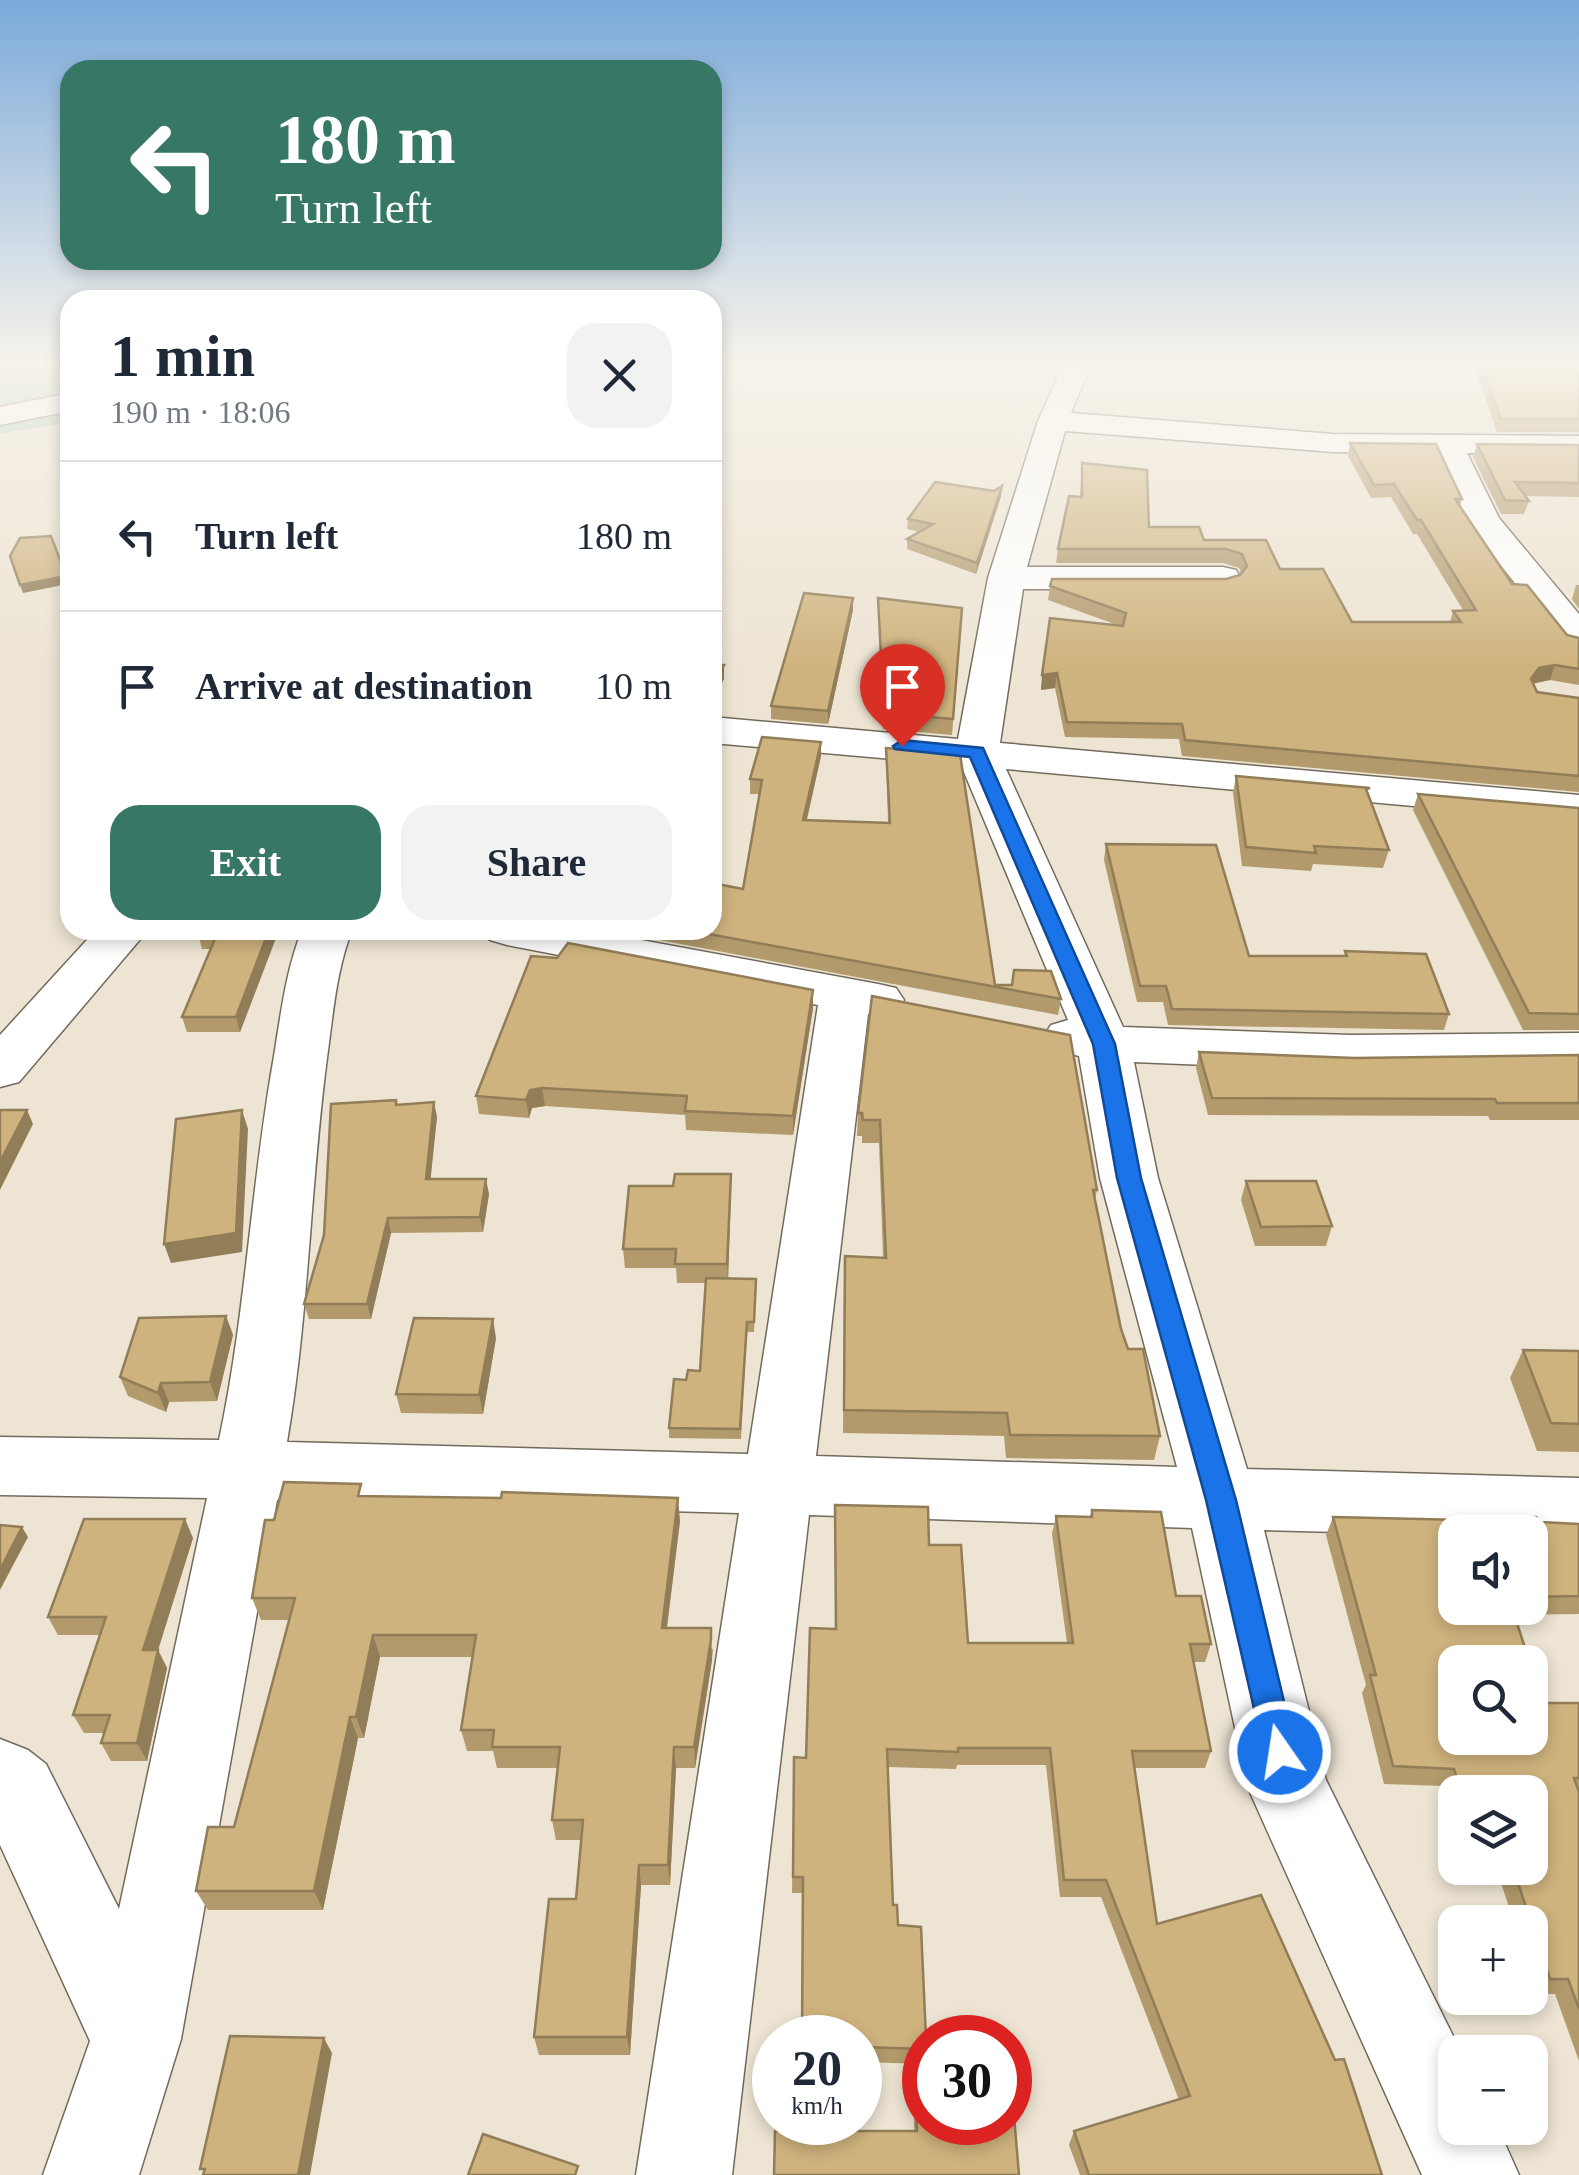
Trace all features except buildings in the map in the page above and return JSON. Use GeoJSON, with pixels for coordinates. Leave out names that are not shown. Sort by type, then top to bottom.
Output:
{"type":"FeatureCollection","features":[{"type":"Feature","properties":{"kind":"street"},"geometry":{"type":"LineString","coordinates":[[1040,466],[1006,578],[977,752],[1104,1044],[1129,1178],[1221,1500],[1288,1788],[1470,2175]]}},
{"type":"Feature","properties":{"kind":"street"},"geometry":{"type":"LineString","coordinates":[[1458,466],[1483,521],[1579,639]]}},
{"type":"Feature","properties":{"kind":"street"},"geometry":{"type":"LineString","coordinates":[[1006,578],[1222,578]]}},
{"type":"Feature","properties":{"kind":"street"},"geometry":{"type":"LineString","coordinates":[[722,731],[1579,808]]}},
{"type":"Feature","properties":{"kind":"street"},"geometry":{"type":"LineString","coordinates":[[0,1069],[114,940]]}},
{"type":"Feature","properties":{"kind":"street"},"geometry":{"type":"LineString","coordinates":[[91,2175],[136,2039],[268,1359],[296,1087],[316,958],[323,940]]}},
{"type":"Feature","properties":{"kind":"street"},"geometry":{"type":"LineString","coordinates":[[561,940],[919,1008]]}},
{"type":"Feature","properties":{"kind":"street"},"geometry":{"type":"LineString","coordinates":[[684,2175],[845,994]]}},
{"type":"Feature","properties":{"kind":"street"},"geometry":{"type":"LineString","coordinates":[[1030,1030],[1104,1044],[1350,1053],[1579,1051]]}},
{"type":"Feature","properties":{"kind":"street"},"geometry":{"type":"LineString","coordinates":[[0,1466],[246,1468],[1579,1508]]}},
{"type":"Feature","properties":{"kind":"street"},"geometry":{"type":"LineString","coordinates":[[0,1778],[18,1792],[136,2039]]}},
{"type":"Feature","properties":{"kind":"route"},"geometry":{"type":"LineString","coordinates":[[902,746],[977,752],[1104,1044],[1129,1178],[1221,1500],[1280,1752]]}}]}
